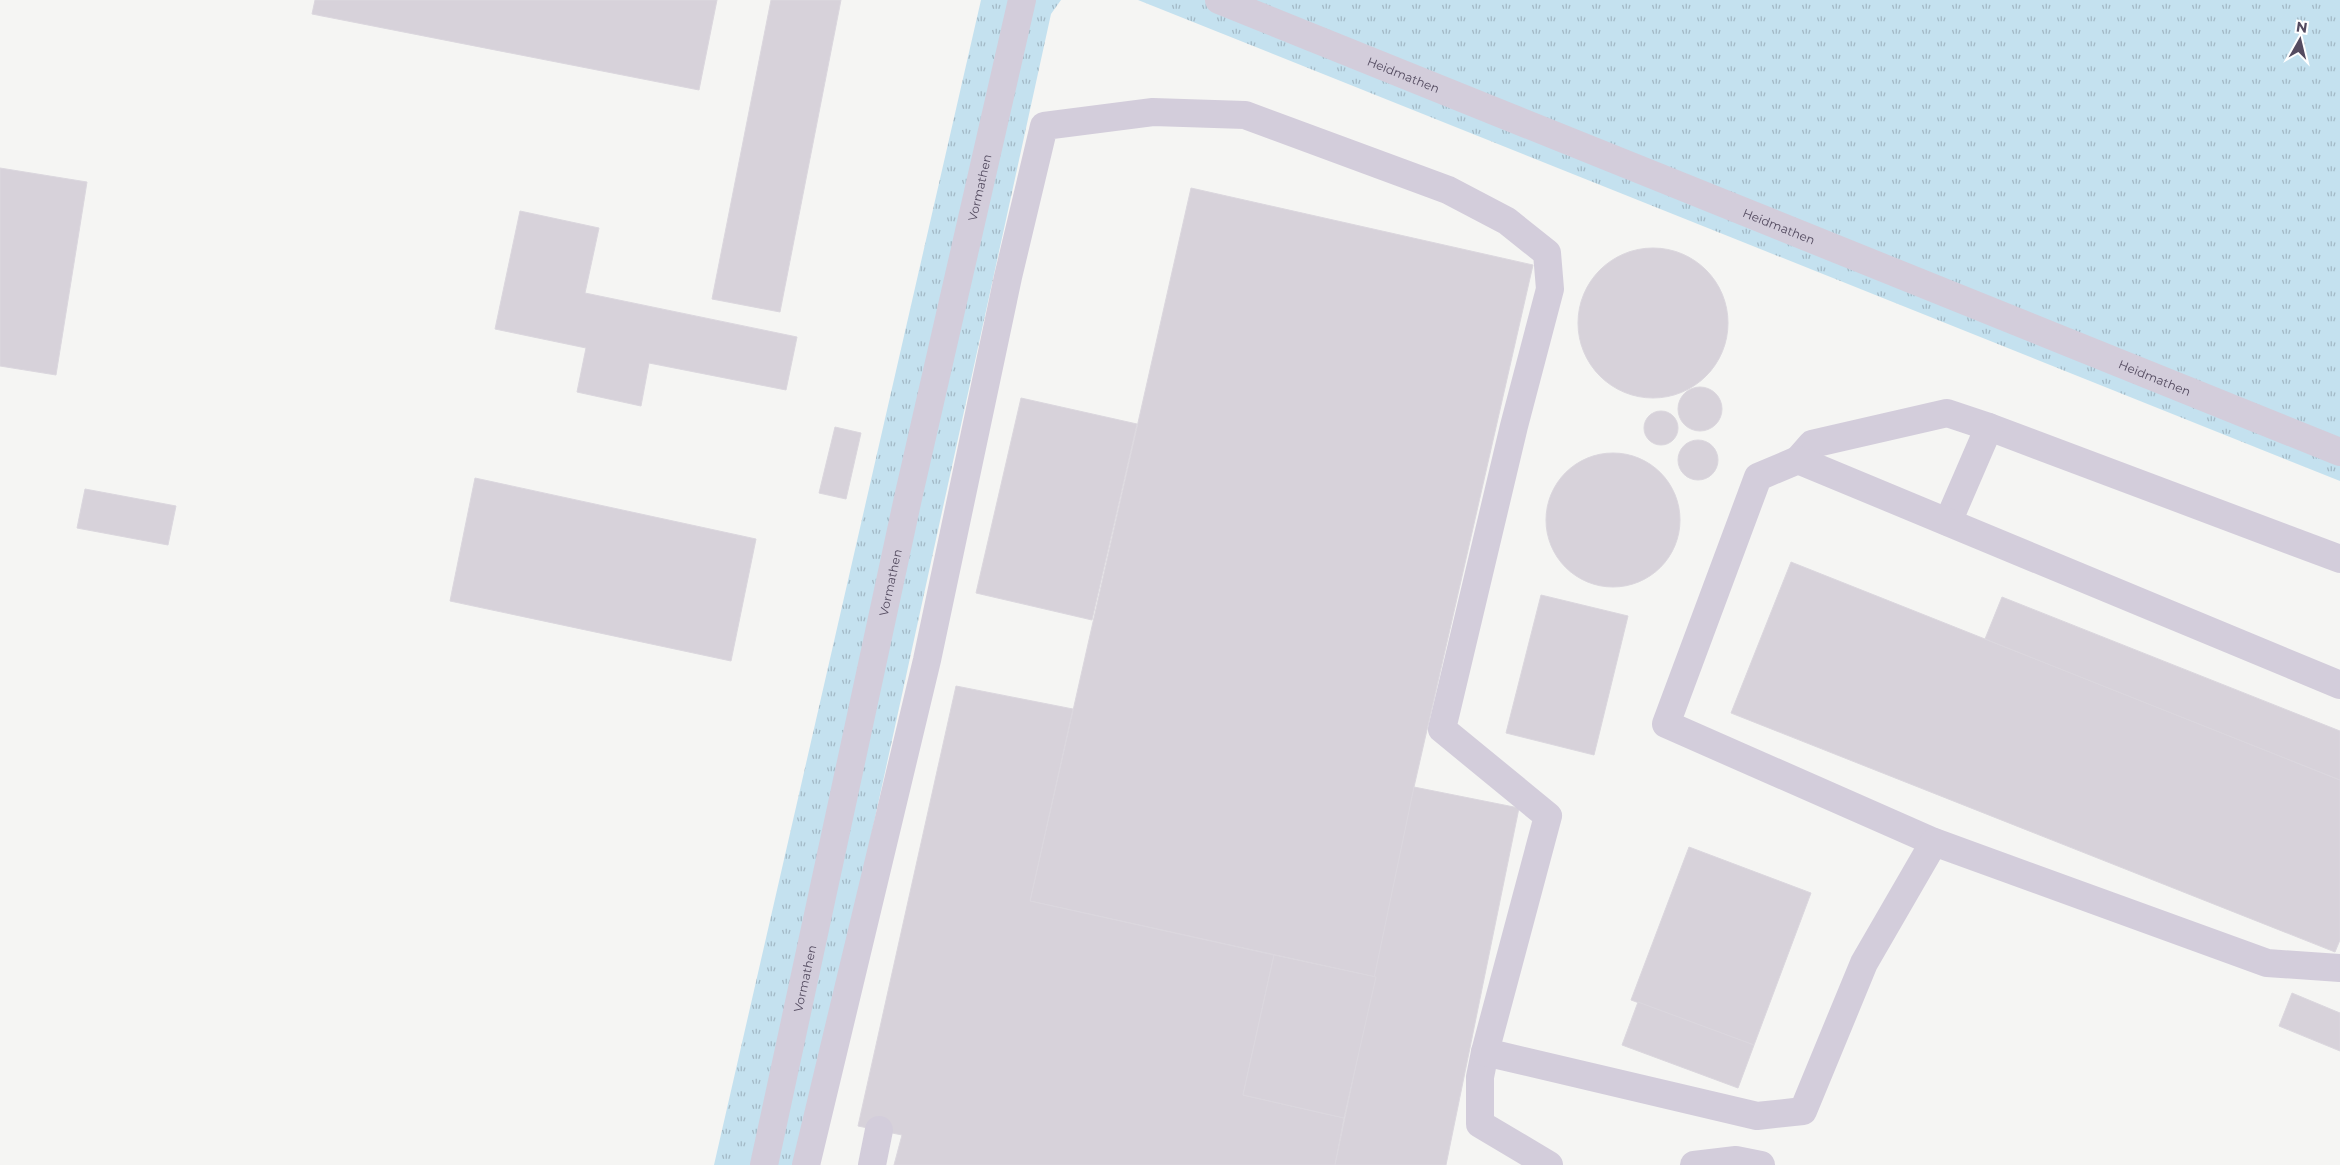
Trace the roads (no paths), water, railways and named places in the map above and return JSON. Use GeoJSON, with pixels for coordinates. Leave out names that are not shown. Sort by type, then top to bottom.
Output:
{"type":"FeatureCollection","features":[{"type":"Feature","properties":{"kind":"street","name":"Vormathen"},"geometry":{"type":"LineString","coordinates":[[764,1165],[908,498],[1022,0]]}},
{"type":"Feature","properties":{"kind":"street","name":"Heidmathen"},"geometry":{"type":"LineString","coordinates":[[1219,0],[2340,452]]}},
{"type":"Feature","properties":{"kind":"street"},"geometry":{"type":"LineString","coordinates":[[806,1165],[926,660],[1006,287],[1044,126],[1153,112],[1245,115],[1448,190],[1506,220],[1547,253],[1550,289],[1514,426],[1442,729],[1548,816],[1480,1077],[1480,1124],[1548,1165]]}},
{"type":"Feature","properties":{"kind":"street"},"geometry":{"type":"LineString","coordinates":[[2340,558],[1947,413],[1812,444],[1798,460],[1758,477],[1666,724],[1934,842],[2267,963],[2340,968]]}},
{"type":"Feature","properties":{"kind":"street"},"geometry":{"type":"LineString","coordinates":[[1948,522],[1989,427]]}},
{"type":"Feature","properties":{"kind":"street"},"geometry":{"type":"LineString","coordinates":[[1798,460],[2340,685]]}},
{"type":"Feature","properties":{"kind":"street"},"geometry":{"type":"LineString","coordinates":[[1485,1052],[1757,1116],[1803,1111],[1864,963],[1934,842]]}},
{"type":"Feature","properties":{"kind":"street"},"geometry":{"type":"LineString","coordinates":[[872,1165],[879,1130]]}},
{"type":"Feature","properties":{"kind":"street"},"geometry":{"type":"LineString","coordinates":[[1694,1165],[1736,1160],[1761,1165]]}}]}
